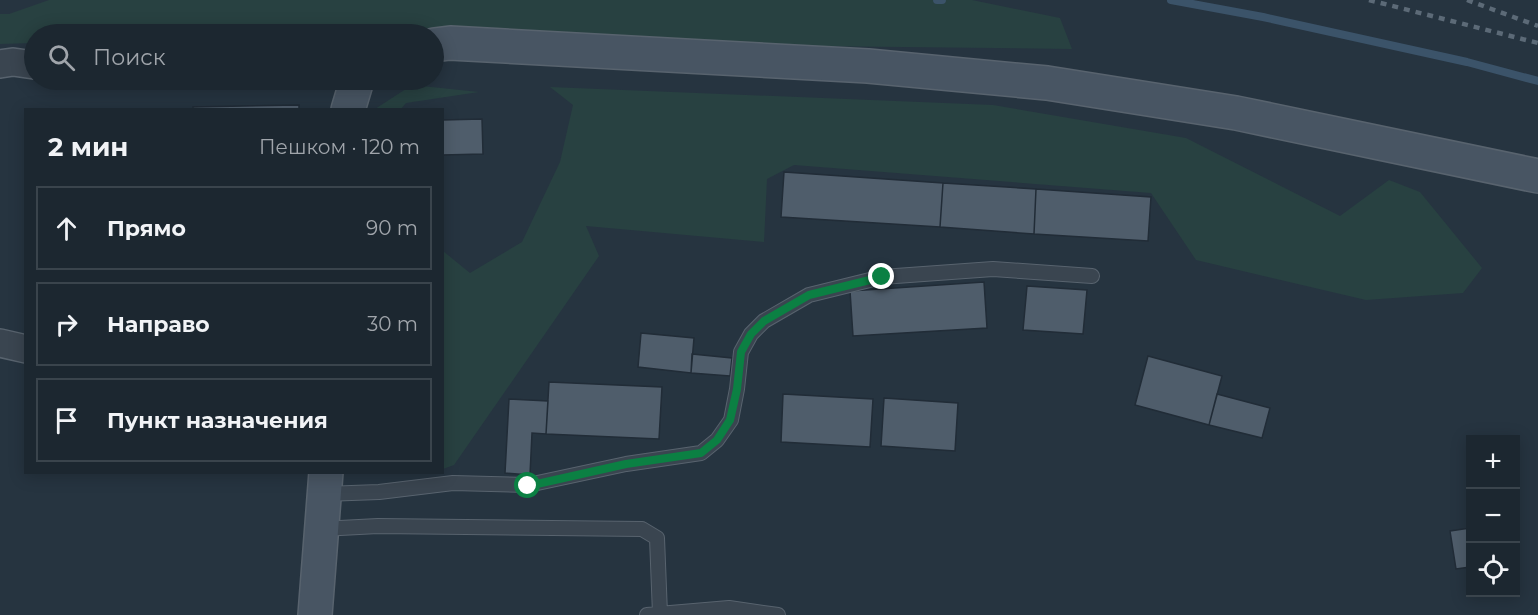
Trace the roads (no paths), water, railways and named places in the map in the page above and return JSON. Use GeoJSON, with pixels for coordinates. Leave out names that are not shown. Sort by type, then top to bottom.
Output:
{"type":"FeatureCollection","features":[{"type":"Feature","properties":{"kind":"street"},"geometry":{"type":"LineString","coordinates":[[444,44],[868,66],[1047,82],[1236,113],[1538,176]]}},
{"type":"Feature","properties":{"kind":"street"},"geometry":{"type":"LineString","coordinates":[[0,64],[24,64]]}},
{"type":"Feature","properties":{"kind":"street"},"geometry":{"type":"LineString","coordinates":[[349,108],[354,90]]}},
{"type":"Feature","properties":{"kind":"street"},"geometry":{"type":"LineString","coordinates":[[0,343],[24,349]]}},
{"type":"Feature","properties":{"kind":"street"},"geometry":{"type":"LineString","coordinates":[[315,615],[325,483]]}},
{"type":"Feature","properties":{"kind":"lane"},"geometry":{"type":"LineString","coordinates":[[325,483],[379,492],[453,483],[528,486],[626,464],[701,453],[717,440],[730,420],[737,389],[741,352],[751,334],[764,321],[809,295],[882,277],[993,269],[1092,276]]}},
{"type":"Feature","properties":{"kind":"lane"},"geometry":{"type":"LineString","coordinates":[[321,529],[378,526],[642,529],[657,538],[653,614],[729,608],[778,615]]}},
{"type":"Feature","properties":{"kind":"waterway"},"geometry":{"type":"LineString","coordinates":[[937,0],[942,0]]}},
{"type":"Feature","properties":{"kind":"waterway"},"geometry":{"type":"LineString","coordinates":[[1171,0],[1263,17],[1467,62],[1538,81]]}},
{"type":"Feature","properties":{"kind":"railway"},"geometry":{"type":"LineString","coordinates":[[1369,0],[1538,43]]}},
{"type":"Feature","properties":{"kind":"railway"},"geometry":{"type":"LineString","coordinates":[[1467,0],[1538,26]]}}]}
